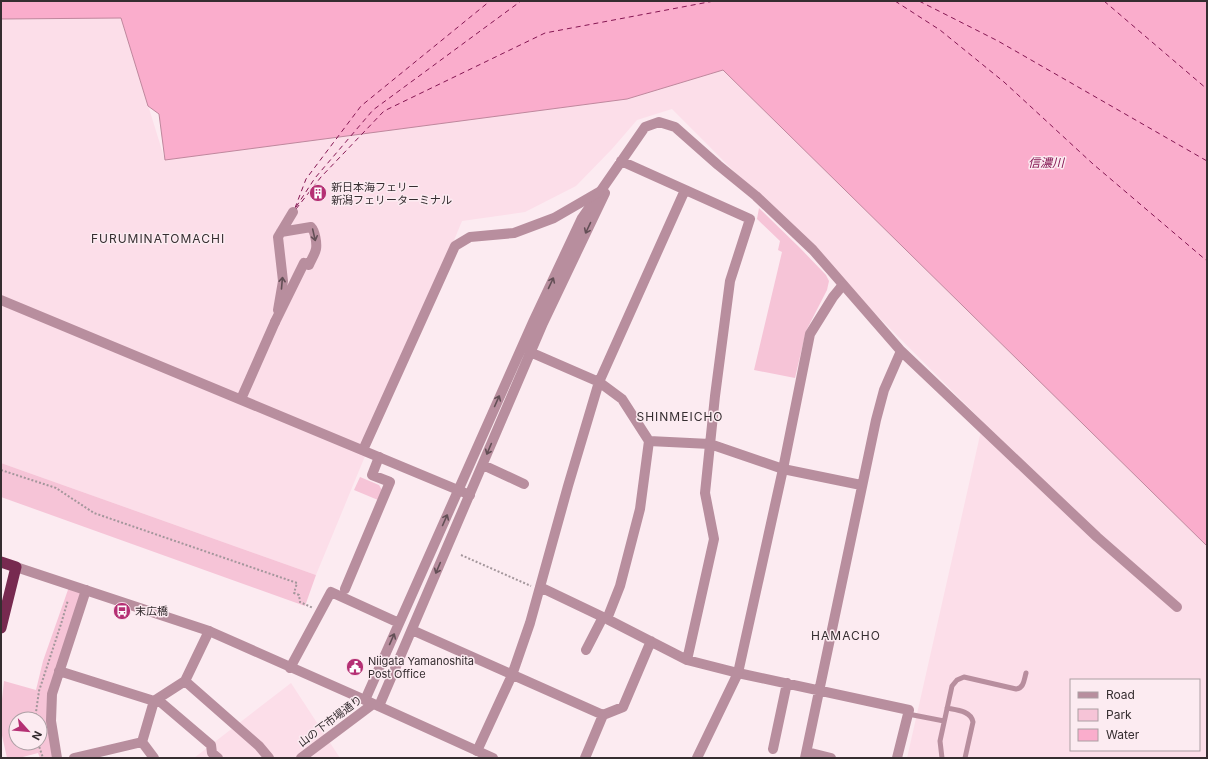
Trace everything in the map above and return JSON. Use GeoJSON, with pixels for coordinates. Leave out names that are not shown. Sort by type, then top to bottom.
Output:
{"type":"FeatureCollection","features":[{"type":"Feature","properties":{"kind":"highway"},"geometry":{"type":"LineString","coordinates":[[1,562],[16,567],[1,628]]}},
{"type":"Feature","properties":{"kind":"street"},"geometry":{"type":"LineString","coordinates":[[372,703],[399,623],[533,322],[582,218],[645,127],[660,122],[675,127],[756,196],[813,250],[842,286],[900,351],[1097,537],[1177,607]]}},
{"type":"Feature","properties":{"kind":"street"},"geometry":{"type":"LineString","coordinates":[[619,164],[685,190],[750,219],[730,281],[705,493],[714,539],[687,660]]}},
{"type":"Feature","properties":{"kind":"street"},"geometry":{"type":"LineString","coordinates":[[372,703],[412,630],[530,352],[619,164]]}},
{"type":"Feature","properties":{"kind":"street"},"geometry":{"type":"LineString","coordinates":[[477,751],[512,675],[530,623],[599,382],[685,190]]}},
{"type":"Feature","properties":{"kind":"street"},"geometry":{"type":"LineString","coordinates":[[363,450],[454,246],[470,237],[514,233],[554,218],[599,192]]}},
{"type":"Feature","properties":{"kind":"street"},"geometry":{"type":"LineString","coordinates":[[275,322],[283,281],[278,237],[293,212]]}},
{"type":"Feature","properties":{"kind":"street"},"geometry":{"type":"LineString","coordinates":[[241,399],[275,322],[304,263],[309,265],[316,249],[315,234],[311,227],[281,232]]}},
{"type":"Feature","properties":{"kind":"street"},"geometry":{"type":"LineString","coordinates":[[699,757],[738,673],[783,469],[810,334],[833,297],[842,286]]}},
{"type":"Feature","properties":{"kind":"street"},"geometry":{"type":"LineString","coordinates":[[1,300],[470,495]]}},
{"type":"Feature","properties":{"kind":"street"},"geometry":{"type":"LineString","coordinates":[[831,758],[806,755],[861,485],[876,420],[884,390],[900,351]]}},
{"type":"Feature","properties":{"kind":"street"},"geometry":{"type":"LineString","coordinates":[[530,352],[599,382],[622,399],[649,442],[640,509],[620,586],[605,618],[586,650]]}},
{"type":"Feature","properties":{"kind":"street"},"geometry":{"type":"LineString","coordinates":[[649,442],[710,444],[783,469],[861,485]]}},
{"type":"Feature","properties":{"kind":"street"},"geometry":{"type":"LineString","coordinates":[[345,589],[390,482],[372,475],[380,457]]}},
{"type":"Feature","properties":{"kind":"street"},"geometry":{"type":"LineString","coordinates":[[483,465],[524,484]]}},
{"type":"Feature","properties":{"kind":"street"},"geometry":{"type":"LineString","coordinates":[[16,567],[209,632],[372,703],[493,758]]}},
{"type":"Feature","properties":{"kind":"street"},"geometry":{"type":"LineString","coordinates":[[540,588],[605,618],[687,660],[786,684],[909,710],[897,758]]}},
{"type":"Feature","properties":{"kind":"street"},"geometry":{"type":"LineString","coordinates":[[57,758],[51,721],[52,694],[86,590]]}},
{"type":"Feature","properties":{"kind":"street"},"geometry":{"type":"LineString","coordinates":[[290,668],[331,592],[399,623]]}},
{"type":"Feature","properties":{"kind":"street"},"geometry":{"type":"LineString","coordinates":[[412,630],[603,715]]}},
{"type":"Feature","properties":{"kind":"street"},"geometry":{"type":"LineString","coordinates":[[142,742],[156,700],[185,681],[209,632]]}},
{"type":"Feature","properties":{"kind":"street"},"geometry":{"type":"LineString","coordinates":[[585,758],[603,715],[623,707],[651,641]]}},
{"type":"Feature","properties":{"kind":"street"},"geometry":{"type":"LineString","coordinates":[[59,671],[156,700],[211,745],[212,752],[218,758]]}},
{"type":"Feature","properties":{"kind":"street"},"geometry":{"type":"LineString","coordinates":[[185,681],[259,746],[269,758]]}},
{"type":"Feature","properties":{"kind":"street"},"geometry":{"type":"LineString","coordinates":[[773,749],[786,684]]}},
{"type":"Feature","properties":{"kind":"street","name":"山の下市場通り"},"geometry":{"type":"LineString","coordinates":[[303,758],[372,703]]}},
{"type":"Feature","properties":{"kind":"street"},"geometry":{"type":"LineString","coordinates":[[74,758],[142,742]]}},
{"type":"Feature","properties":{"kind":"street"},"geometry":{"type":"LineString","coordinates":[[142,742],[154,758]]}},
{"type":"Feature","properties":{"kind":"lane"},"geometry":{"type":"LineString","coordinates":[[942,758],[940,741],[952,686],[960,678],[964,677],[1016,689],[1023,685],[1026,673]]}},
{"type":"Feature","properties":{"kind":"lane"},"geometry":{"type":"LineString","coordinates":[[947,708],[964,712],[972,718],[973,722],[965,758]]}},
{"type":"Feature","properties":{"kind":"lane"},"geometry":{"type":"LineString","coordinates":[[908,714],[944,721]]}},
{"type":"Feature","properties":{"kind":"path"},"geometry":{"type":"LineString","coordinates":[[1,470],[56,488],[94,513],[297,584],[294,593],[299,595],[300,602],[321,611]]}},
{"type":"Feature","properties":{"kind":"path"},"geometry":{"type":"LineString","coordinates":[[461,555],[540,588]]}},
{"type":"Feature","properties":{"kind":"path"},"geometry":{"type":"LineString","coordinates":[[36,711],[38,691],[62,624],[68,600]]}},
{"type":"Feature","properties":{"kind":"shaded area"},"geometry":{"type":"Polygon","coordinates":[[[121,18],[165,160],[627,99],[723,70],[1207,546],[1207,758],[907,758],[983,422],[672,109],[637,120],[612,149],[576,186],[525,212],[462,221],[316,575],[1,463],[1,19],[121,18]]]}},
{"type":"Feature","properties":{"kind":"shaded area"},"geometry":{"type":"Polygon","coordinates":[[[291,683],[340,758],[194,758],[291,683]]]}},
{"type":"Feature","properties":{"kind":"green space"},"geometry":{"type":"Polygon","coordinates":[[[759,208],[826,275],[829,281],[827,290],[806,331],[795,378],[754,370],[782,252],[778,250],[780,241],[757,219],[759,208]]]}},
{"type":"Feature","properties":{"kind":"green space"},"geometry":{"type":"Polygon","coordinates":[[[1,463],[316,575],[305,606],[1,497],[1,463]]]}},
{"type":"Feature","properties":{"kind":"green space"},"geometry":{"type":"Polygon","coordinates":[[[360,477],[379,485],[382,490],[378,500],[354,490],[360,477]]]}},
{"type":"Feature","properties":{"kind":"green space"},"geometry":{"type":"Polygon","coordinates":[[[70,584],[86,590],[52,694],[57,758],[40,758],[38,753],[19,758],[7,758],[1,731],[1,708],[4,681],[36,690],[43,661],[70,584]]]}},
{"type":"Feature","properties":{"kind":"water","name":"信濃川"},"geometry":{"type":"Polygon","coordinates":[[[1,1],[1207,1],[1207,546],[723,70],[627,99],[165,160],[159,114],[148,106],[121,18],[1,19],[1,1]]]}},
{"type":"Feature","properties":{"kind":"ferry route"},"geometry":{"type":"LineString","coordinates":[[295,208],[306,179],[361,106],[490,1]]}},
{"type":"Feature","properties":{"kind":"ferry route"},"geometry":{"type":"LineString","coordinates":[[296,207],[315,178],[373,110],[521,1]]}},
{"type":"Feature","properties":{"kind":"ferry route"},"geometry":{"type":"LineString","coordinates":[[296,209],[321,177],[384,111],[545,33],[714,1]]}},
{"type":"Feature","properties":{"kind":"ferry route"},"geometry":{"type":"LineString","coordinates":[[895,1],[940,30],[1004,82],[1093,164],[1207,261]]}},
{"type":"Feature","properties":{"kind":"ferry route"},"geometry":{"type":"LineString","coordinates":[[919,1],[998,41],[1207,161]]}},
{"type":"Feature","properties":{"kind":"ferry route"},"geometry":{"type":"LineString","coordinates":[[1104,1],[1207,89]]}},
{"type":"Feature","properties":{"kind":"place","name":"新日本海フェリー 新潟フェリーターミナル"},"geometry":{"type":"Point","coordinates":[318,193]}},
{"type":"Feature","properties":{"kind":"place","name":"末広橋"},"geometry":{"type":"Point","coordinates":[122,611]}},
{"type":"Feature","properties":{"kind":"place","name":"Niigata Yamanoshita Post Office"},"geometry":{"type":"Point","coordinates":[355,667]}},
{"type":"Feature","properties":{"kind":"district","name":"FURUMINATOMACHI"},"geometry":{"type":"Point","coordinates":[158,238]}},
{"type":"Feature","properties":{"kind":"district","name":"SHINMEICHO"},"geometry":{"type":"Point","coordinates":[680,416]}},
{"type":"Feature","properties":{"kind":"district","name":"HAMACHO"},"geometry":{"type":"Point","coordinates":[846,635]}}]}
